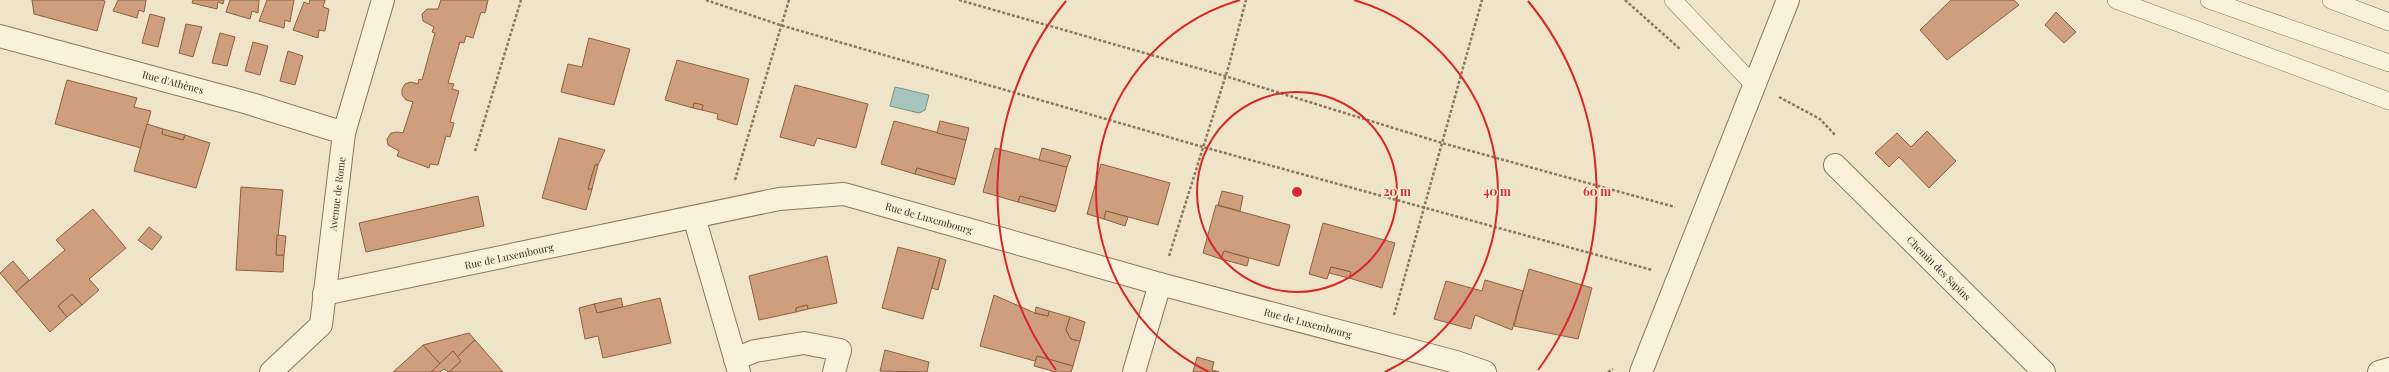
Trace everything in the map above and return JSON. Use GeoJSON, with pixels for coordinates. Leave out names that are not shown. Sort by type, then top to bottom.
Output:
{"type":"FeatureCollection","features":[{"type":"Feature","properties":{"kind":"street","name":"Avenue de Rome"},"geometry":{"type":"LineString","coordinates":[[271,372],[321,325],[344,133],[383,0]]}},
{"type":"Feature","properties":{"kind":"street"},"geometry":{"type":"LineString","coordinates":[[1641,372],[1788,0]]}},
{"type":"Feature","properties":{"kind":"street","name":"Rue d'Athènes"},"geometry":{"type":"LineString","coordinates":[[0,36],[248,103],[344,133]]}},
{"type":"Feature","properties":{"kind":"street","name":"Chemin des Sapins"},"geometry":{"type":"LineString","coordinates":[[1834,165],[2044,372]]}},
{"type":"Feature","properties":{"kind":"street","name":"Rue de Luxembourg"},"geometry":{"type":"LineString","coordinates":[[324,294],[779,199],[844,194],[1160,284],[1386,343],[1454,367],[1485,372]]}},
{"type":"Feature","properties":{"kind":"street"},"geometry":{"type":"LineString","coordinates":[[694,217],[737,366],[755,351],[804,343],[840,350],[834,372]]}},
{"type":"Feature","properties":{"kind":"street"},"geometry":{"type":"LineString","coordinates":[[1134,372],[1160,284]]}},
{"type":"Feature","properties":{"kind":"street"},"geometry":{"type":"LineString","coordinates":[[2379,372],[2389,369]]}},
{"type":"Feature","properties":{"kind":"lane"},"geometry":{"type":"LineString","coordinates":[[1673,0],[1755,86]]}},
{"type":"Feature","properties":{"kind":"lane"},"geometry":{"type":"LineString","coordinates":[[2116,0],[2389,101]]}},
{"type":"Feature","properties":{"kind":"lane"},"geometry":{"type":"LineString","coordinates":[[2209,0],[2389,63]]}},
{"type":"Feature","properties":{"kind":"lane"},"geometry":{"type":"LineString","coordinates":[[2331,0],[2389,22]]}},
{"type":"Feature","properties":{"kind":"path"},"geometry":{"type":"LineString","coordinates":[[475,151],[521,0]]}},
{"type":"Feature","properties":{"kind":"path"},"geometry":{"type":"LineString","coordinates":[[706,0],[780,25],[1203,148],[1425,206],[1657,271]]}},
{"type":"Feature","properties":{"kind":"path"},"geometry":{"type":"LineString","coordinates":[[726,210],[780,25],[789,0]]}},
{"type":"Feature","properties":{"kind":"path"},"geometry":{"type":"LineString","coordinates":[[959,0],[1225,76],[1442,143],[1678,208]]}},
{"type":"Feature","properties":{"kind":"path"},"geometry":{"type":"LineString","coordinates":[[1160,284],[1225,76],[1246,0]]}},
{"type":"Feature","properties":{"kind":"path"},"geometry":{"type":"LineString","coordinates":[[1386,343],[1482,0]]}},
{"type":"Feature","properties":{"kind":"path"},"geometry":{"type":"LineString","coordinates":[[1625,0],[1685,53]]}},
{"type":"Feature","properties":{"kind":"path"},"geometry":{"type":"LineString","coordinates":[[1755,86],[1820,119],[1844,143],[1834,165]]}},
{"type":"Feature","properties":{"kind":"path"},"geometry":{"type":"LineString","coordinates":[[1608,372],[1614,368]]}},
{"type":"Feature","properties":{"kind":"water"},"geometry":{"type":"Polygon","coordinates":[[[895,87],[929,95],[925,110],[919,113],[890,106],[895,87]]]}},
{"type":"Feature","properties":{"kind":"building"},"geometry":{"type":"Polygon","coordinates":[[[32,0],[105,1],[97,31],[34,14],[32,0]]]}},
{"type":"Feature","properties":{"kind":"building"},"geometry":{"type":"Polygon","coordinates":[[[118,0],[146,0],[144,12],[139,10],[137,18],[113,11],[118,0]]]}},
{"type":"Feature","properties":{"kind":"building"},"geometry":{"type":"Polygon","coordinates":[[[193,0],[224,0],[223,4],[218,2],[217,9],[192,3],[193,0]]]}},
{"type":"Feature","properties":{"kind":"building"},"geometry":{"type":"Polygon","coordinates":[[[230,0],[259,0],[258,13],[252,11],[250,19],[226,12],[230,0]]]}},
{"type":"Feature","properties":{"kind":"building"},"geometry":{"type":"Polygon","coordinates":[[[267,0],[294,0],[290,22],[285,20],[284,28],[259,21],[267,0]]]}},
{"type":"Feature","properties":{"kind":"building"},"geometry":{"type":"Polygon","coordinates":[[[310,0],[325,0],[323,7],[329,9],[325,31],[319,30],[318,38],[293,30],[304,2],[309,4],[310,0]]]}},
{"type":"Feature","properties":{"kind":"building"},"geometry":{"type":"Polygon","coordinates":[[[441,0],[488,0],[485,13],[481,12],[473,38],[466,36],[464,43],[460,42],[448,83],[454,84],[452,89],[459,91],[450,122],[454,123],[450,137],[446,136],[438,165],[430,164],[429,168],[397,156],[399,151],[388,145],[387,139],[391,133],[403,133],[413,102],[406,100],[402,95],[402,89],[405,84],[411,82],[418,84],[419,79],[422,80],[435,33],[432,32],[434,27],[423,21],[422,14],[427,9],[438,9],[441,0]]]}},
{"type":"Feature","properties":{"kind":"building"},"geometry":{"type":"Polygon","coordinates":[[[1951,0],[2014,0],[2019,5],[1947,60],[1920,30],[1951,0]]]}},
{"type":"Feature","properties":{"kind":"building"},"geometry":{"type":"Polygon","coordinates":[[[2056,12],[2076,32],[2064,43],[2045,25],[2056,12]]]}},
{"type":"Feature","properties":{"kind":"building"},"geometry":{"type":"Polygon","coordinates":[[[150,14],[165,18],[158,47],[142,43],[150,14]]]}},
{"type":"Feature","properties":{"kind":"building"},"geometry":{"type":"Polygon","coordinates":[[[186,24],[202,27],[193,57],[179,53],[186,24]]]}},
{"type":"Feature","properties":{"kind":"building"},"geometry":{"type":"Polygon","coordinates":[[[220,33],[235,37],[227,66],[212,63],[220,33]]]}},
{"type":"Feature","properties":{"kind":"building"},"geometry":{"type":"Polygon","coordinates":[[[589,38],[630,49],[614,105],[561,92],[568,64],[582,67],[589,38]]]}},
{"type":"Feature","properties":{"kind":"building"},"geometry":{"type":"Polygon","coordinates":[[[253,42],[268,46],[260,75],[245,71],[253,42]]]}},
{"type":"Feature","properties":{"kind":"building"},"geometry":{"type":"Polygon","coordinates":[[[288,51],[303,56],[295,85],[280,81],[288,51]]]}},
{"type":"Feature","properties":{"kind":"building"},"geometry":{"type":"Polygon","coordinates":[[[677,60],[749,79],[737,125],[717,119],[718,114],[702,110],[703,105],[694,103],[693,108],[665,100],[677,60]]]}},
{"type":"Feature","properties":{"kind":"building"},"geometry":{"type":"Polygon","coordinates":[[[67,80],[137,98],[134,107],[151,111],[141,148],[55,124],[67,80]]]}},
{"type":"Feature","properties":{"kind":"building"},"geometry":{"type":"Polygon","coordinates":[[[795,85],[868,104],[856,148],[817,138],[814,146],[780,137],[795,85]]]}},
{"type":"Feature","properties":{"kind":"building"},"geometry":{"type":"Polygon","coordinates":[[[694,103],[703,105],[702,110],[693,108],[694,103]]]}},
{"type":"Feature","properties":{"kind":"building"},"geometry":{"type":"Polygon","coordinates":[[[894,121],[966,140],[956,179],[917,168],[915,174],[881,164],[894,121]]]}},
{"type":"Feature","properties":{"kind":"building"},"geometry":{"type":"Polygon","coordinates":[[[940,121],[969,128],[966,140],[937,133],[940,121]]]}},
{"type":"Feature","properties":{"kind":"building"},"geometry":{"type":"Polygon","coordinates":[[[147,124],[163,129],[162,134],[183,140],[185,135],[210,143],[196,188],[134,171],[147,124]]]}},
{"type":"Feature","properties":{"kind":"building"},"geometry":{"type":"Polygon","coordinates":[[[163,129],[185,135],[183,140],[162,134],[163,129]]]}},
{"type":"Feature","properties":{"kind":"building"},"geometry":{"type":"Polygon","coordinates":[[[1927,131],[1956,161],[1929,188],[1899,157],[1889,167],[1875,153],[1897,133],[1911,147],[1927,131]]]}},
{"type":"Feature","properties":{"kind":"building"},"geometry":{"type":"Polygon","coordinates":[[[559,138],[605,150],[598,165],[595,165],[588,189],[592,189],[586,210],[542,198],[559,138]]]}},
{"type":"Feature","properties":{"kind":"building"},"geometry":{"type":"Polygon","coordinates":[[[995,148],[1067,167],[1057,206],[1020,196],[1018,202],[983,192],[995,148]]]}},
{"type":"Feature","properties":{"kind":"building"},"geometry":{"type":"Polygon","coordinates":[[[1042,148],[1071,156],[1067,167],[1039,160],[1042,148]]]}},
{"type":"Feature","properties":{"kind":"building"},"geometry":{"type":"Polygon","coordinates":[[[1101,164],[1170,183],[1158,225],[1106,211],[1104,219],[1087,214],[1101,164]]]}},
{"type":"Feature","properties":{"kind":"building"},"geometry":{"type":"Polygon","coordinates":[[[595,165],[598,165],[592,189],[588,189],[595,165]]]}},
{"type":"Feature","properties":{"kind":"building"},"geometry":{"type":"Polygon","coordinates":[[[917,168],[956,179],[954,185],[915,174],[917,168]]]}},
{"type":"Feature","properties":{"kind":"building"},"geometry":{"type":"Polygon","coordinates":[[[241,187],[283,190],[276,255],[284,255],[283,272],[236,270],[241,187]]]}},
{"type":"Feature","properties":{"kind":"building"},"geometry":{"type":"Polygon","coordinates":[[[1222,191],[1243,196],[1240,211],[1218,205],[1222,191]]]}},
{"type":"Feature","properties":{"kind":"building"},"geometry":{"type":"Polygon","coordinates":[[[478,196],[484,226],[366,252],[359,223],[478,196]]]}},
{"type":"Feature","properties":{"kind":"building"},"geometry":{"type":"Polygon","coordinates":[[[1020,196],[1057,206],[1055,212],[1018,202],[1020,196]]]}},
{"type":"Feature","properties":{"kind":"building"},"geometry":{"type":"Polygon","coordinates":[[[1216,205],[1290,225],[1279,266],[1224,251],[1221,259],[1203,253],[1216,205]]]}},
{"type":"Feature","properties":{"kind":"building"},"geometry":{"type":"Polygon","coordinates":[[[93,209],[126,248],[89,279],[99,290],[82,305],[72,294],[58,306],[67,317],[50,332],[16,292],[65,250],[56,240],[93,209]]]}},
{"type":"Feature","properties":{"kind":"building"},"geometry":{"type":"Polygon","coordinates":[[[1106,211],[1128,217],[1125,226],[1104,219],[1106,211]]]}},
{"type":"Feature","properties":{"kind":"building"},"geometry":{"type":"Polygon","coordinates":[[[1323,223],[1395,243],[1382,288],[1349,278],[1351,272],[1331,267],[1327,279],[1309,274],[1323,223]]]}},
{"type":"Feature","properties":{"kind":"building"},"geometry":{"type":"Polygon","coordinates":[[[149,227],[162,237],[152,250],[138,240],[149,227]]]}},
{"type":"Feature","properties":{"kind":"building"},"geometry":{"type":"Polygon","coordinates":[[[277,235],[286,236],[284,255],[276,255],[277,235]]]}},
{"type":"Feature","properties":{"kind":"building"},"geometry":{"type":"Polygon","coordinates":[[[898,247],[940,258],[923,319],[882,308],[898,247]]]}},
{"type":"Feature","properties":{"kind":"building"},"geometry":{"type":"Polygon","coordinates":[[[1224,251],[1249,258],[1247,266],[1221,259],[1224,251]]]}},
{"type":"Feature","properties":{"kind":"building"},"geometry":{"type":"Polygon","coordinates":[[[827,256],[837,303],[808,309],[807,305],[796,308],[796,312],[759,320],[749,276],[827,256]]]}},
{"type":"Feature","properties":{"kind":"building"},"geometry":{"type":"Polygon","coordinates":[[[940,258],[946,260],[938,290],[932,288],[940,258]]]}},
{"type":"Feature","properties":{"kind":"building"},"geometry":{"type":"Polygon","coordinates":[[[13,261],[29,280],[16,292],[0,273],[13,261]]]}},
{"type":"Feature","properties":{"kind":"building"},"geometry":{"type":"Polygon","coordinates":[[[1331,267],[1351,272],[1349,278],[1329,273],[1331,267]]]}},
{"type":"Feature","properties":{"kind":"building"},"geometry":{"type":"Polygon","coordinates":[[[1529,269],[1592,288],[1578,339],[1514,326],[1529,269]]]}},
{"type":"Feature","properties":{"kind":"building"},"geometry":{"type":"Polygon","coordinates":[[[1485,280],[1523,291],[1512,330],[1475,315],[1471,329],[1434,319],[1446,281],[1482,291],[1485,280]]]}},
{"type":"Feature","properties":{"kind":"building"},"geometry":{"type":"Polygon","coordinates":[[[72,294],[82,305],[67,317],[58,306],[72,294]]]}},
{"type":"Feature","properties":{"kind":"building"},"geometry":{"type":"Polygon","coordinates":[[[994,295],[1035,313],[1048,316],[1049,311],[1070,317],[1066,330],[1071,339],[1080,341],[1073,366],[1037,356],[1035,361],[980,346],[994,295]]]}},
{"type":"Feature","properties":{"kind":"building"},"geometry":{"type":"Polygon","coordinates":[[[621,298],[623,307],[597,313],[594,304],[621,298]]]}},
{"type":"Feature","properties":{"kind":"building"},"geometry":{"type":"Polygon","coordinates":[[[660,298],[671,343],[603,358],[598,336],[585,339],[579,308],[594,304],[597,313],[660,298]]]}},
{"type":"Feature","properties":{"kind":"building"},"geometry":{"type":"Polygon","coordinates":[[[807,305],[808,309],[796,312],[796,308],[807,305]]]}},
{"type":"Feature","properties":{"kind":"building"},"geometry":{"type":"Polygon","coordinates":[[[1036,307],[1049,311],[1048,316],[1035,313],[1036,307]]]}},
{"type":"Feature","properties":{"kind":"building"},"geometry":{"type":"Polygon","coordinates":[[[1070,317],[1085,322],[1080,341],[1071,339],[1066,330],[1070,317]]]}},
{"type":"Feature","properties":{"kind":"building"},"geometry":{"type":"Polygon","coordinates":[[[469,333],[475,340],[457,357],[453,351],[440,364],[423,345],[469,333]]]}},
{"type":"Feature","properties":{"kind":"building"},"geometry":{"type":"Polygon","coordinates":[[[475,340],[503,372],[449,372],[461,361],[457,357],[475,340]]]}},
{"type":"Feature","properties":{"kind":"building"},"geometry":{"type":"Polygon","coordinates":[[[423,345],[440,364],[431,372],[393,372],[423,345]]]}},
{"type":"Feature","properties":{"kind":"building"},"geometry":{"type":"Polygon","coordinates":[[[885,350],[929,362],[927,372],[880,371],[885,350]]]}},
{"type":"Feature","properties":{"kind":"building"},"geometry":{"type":"Polygon","coordinates":[[[453,351],[461,361],[449,372],[444,369],[440,372],[431,372],[453,351]]]}},
{"type":"Feature","properties":{"kind":"building"},"geometry":{"type":"Polygon","coordinates":[[[1037,356],[1073,366],[1071,372],[1056,372],[1034,366],[1037,356]]]}},
{"type":"Feature","properties":{"kind":"building"},"geometry":{"type":"Polygon","coordinates":[[[1197,357],[1214,362],[1212,370],[1219,372],[1193,372],[1197,357]]]}}]}
